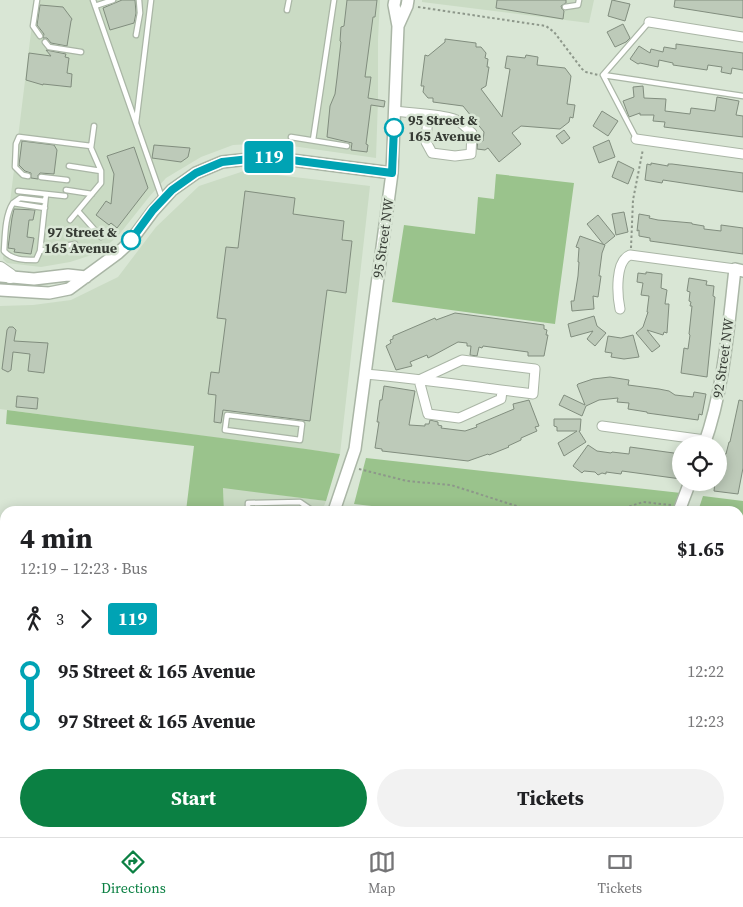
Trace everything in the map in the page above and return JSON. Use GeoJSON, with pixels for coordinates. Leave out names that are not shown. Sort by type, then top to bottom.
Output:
{"type":"FeatureCollection","features":[{"type":"Feature","properties":{"kind":"street","name":"95 Street NW"},"geometry":{"type":"LineString","coordinates":[[336,506],[355,449],[392,173],[398,26],[394,0]]}},
{"type":"Feature","properties":{"kind":"street","name":"95 Street NW"},"geometry":{"type":"LineString","coordinates":[[398,26],[408,0]]}},
{"type":"Feature","properties":{"kind":"street"},"geometry":{"type":"LineString","coordinates":[[649,22],[743,37]]}},
{"type":"Feature","properties":{"kind":"street"},"geometry":{"type":"LineString","coordinates":[[395,111],[453,118],[462,123],[472,134],[471,154],[455,156],[432,153],[426,142],[428,115]]}},
{"type":"Feature","properties":{"kind":"street"},"geometry":{"type":"LineString","coordinates":[[640,140],[743,154]]}},
{"type":"Feature","properties":{"kind":"street"},"geometry":{"type":"LineString","coordinates":[[0,290],[49,293],[69,289],[130,242],[172,190],[196,173],[222,162],[253,158],[288,159],[392,173]]}},
{"type":"Feature","properties":{"kind":"street"},"geometry":{"type":"LineString","coordinates":[[620,309],[618,288],[621,263],[630,255],[739,270]]}},
{"type":"Feature","properties":{"kind":"street","name":"92 Street NW"},"geometry":{"type":"LineString","coordinates":[[707,436],[716,408],[739,270]]}},
{"type":"Feature","properties":{"kind":"street"},"geometry":{"type":"LineString","coordinates":[[3,274],[34,279],[68,275],[86,276]]}},
{"type":"Feature","properties":{"kind":"street"},"geometry":{"type":"LineString","coordinates":[[366,374],[533,394],[535,369],[462,360],[418,380]]}},
{"type":"Feature","properties":{"kind":"street"},"geometry":{"type":"LineString","coordinates":[[418,380],[428,414],[459,418],[501,399],[502,391]]}},
{"type":"Feature","properties":{"kind":"street"},"geometry":{"type":"LineString","coordinates":[[602,426],[672,438]]}},
{"type":"Feature","properties":{"kind":"street"},"geometry":{"type":"LineString","coordinates":[[681,506],[687,491]]}},
{"type":"Feature","properties":{"kind":"lane"},"geometry":{"type":"LineString","coordinates":[[37,0],[33,26],[40,36]]}},
{"type":"Feature","properties":{"kind":"lane"},"geometry":{"type":"LineString","coordinates":[[93,0],[163,199]]}},
{"type":"Feature","properties":{"kind":"lane"},"geometry":{"type":"LineString","coordinates":[[95,6],[113,0]]}},
{"type":"Feature","properties":{"kind":"lane"},"geometry":{"type":"LineString","coordinates":[[136,35],[140,13],[139,0]]}},
{"type":"Feature","properties":{"kind":"lane"},"geometry":{"type":"LineString","coordinates":[[136,124],[151,0]]}},
{"type":"Feature","properties":{"kind":"lane"},"geometry":{"type":"LineString","coordinates":[[287,10],[289,0]]}},
{"type":"Feature","properties":{"kind":"lane"},"geometry":{"type":"LineString","coordinates":[[314,140],[334,0]]}},
{"type":"Feature","properties":{"kind":"lane"},"geometry":{"type":"LineString","coordinates":[[565,7],[578,5],[579,0]]}},
{"type":"Feature","properties":{"kind":"lane"},"geometry":{"type":"LineString","coordinates":[[603,75],[649,22]]}},
{"type":"Feature","properties":{"kind":"lane"},"geometry":{"type":"LineString","coordinates":[[45,42],[49,48],[81,52]]}},
{"type":"Feature","properties":{"kind":"lane"},"geometry":{"type":"LineString","coordinates":[[603,75],[743,96]]}},
{"type":"Feature","properties":{"kind":"lane"},"geometry":{"type":"LineString","coordinates":[[603,75],[640,140]]}},
{"type":"Feature","properties":{"kind":"lane"},"geometry":{"type":"LineString","coordinates":[[70,220],[101,183],[101,171],[91,146],[94,126]]}},
{"type":"Feature","properties":{"kind":"lane"},"geometry":{"type":"LineString","coordinates":[[28,176],[23,175],[15,167],[16,144],[19,137],[91,146]]}},
{"type":"Feature","properties":{"kind":"lane"},"geometry":{"type":"LineString","coordinates":[[291,137],[347,146]]}},
{"type":"Feature","properties":{"kind":"lane"},"geometry":{"type":"LineString","coordinates":[[69,166],[101,171]]}},
{"type":"Feature","properties":{"kind":"lane"},"geometry":{"type":"LineString","coordinates":[[41,177],[67,180]]}},
{"type":"Feature","properties":{"kind":"lane"},"geometry":{"type":"LineString","coordinates":[[66,190],[92,194]]}},
{"type":"Feature","properties":{"kind":"lane"},"geometry":{"type":"LineString","coordinates":[[18,191],[65,196]]}},
{"type":"Feature","properties":{"kind":"lane"},"geometry":{"type":"LineString","coordinates":[[45,201],[20,198],[10,207],[4,251],[12,258],[36,260],[40,251],[46,194]]}},
{"type":"Feature","properties":{"kind":"lane"},"geometry":{"type":"LineString","coordinates":[[14,203],[44,208]]}},
{"type":"Feature","properties":{"kind":"lane"},"geometry":{"type":"LineString","coordinates":[[78,211],[101,237]]}},
{"type":"Feature","properties":{"kind":"lane"},"geometry":{"type":"LineString","coordinates":[[40,251],[75,244]]}},
{"type":"Feature","properties":{"kind":"lane"},"geometry":{"type":"LineString","coordinates":[[227,415],[302,424],[300,440],[225,430],[227,415]]}},
{"type":"Feature","properties":{"kind":"lane"},"geometry":{"type":"LineString","coordinates":[[248,506],[248,503],[291,502],[300,502],[306,506]]}},
{"type":"Feature","properties":{"kind":"path"},"geometry":{"type":"LineString","coordinates":[[418,7],[546,26],[554,32],[583,70],[603,75]]}},
{"type":"Feature","properties":{"kind":"path"},"geometry":{"type":"LineString","coordinates":[[630,255],[633,200],[640,140]]}},
{"type":"Feature","properties":{"kind":"path"},"geometry":{"type":"LineString","coordinates":[[349,466],[407,481],[452,485],[517,506]]}},
{"type":"Feature","properties":{"kind":"path"},"geometry":{"type":"LineString","coordinates":[[631,506],[643,502],[664,506]]}},
{"type":"Feature","properties":{"kind":"shaded area"},"geometry":{"type":"Polygon","coordinates":[[[35,0],[380,0],[376,158],[271,143],[233,145],[201,157],[166,178],[118,236],[98,253],[70,262],[41,267],[7,263],[3,259],[35,0]]]}},
{"type":"Feature","properties":{"kind":"shaded area"},"geometry":{"type":"Polygon","coordinates":[[[422,0],[594,0],[589,23],[422,2],[422,0]]]}},
{"type":"Feature","properties":{"kind":"shaded area"},"geometry":{"type":"Polygon","coordinates":[[[244,171],[370,186],[340,454],[0,409],[0,306],[33,305],[71,300],[118,277],[156,227],[199,186],[244,171]]]}},
{"type":"Feature","properties":{"kind":"shaded area"},"geometry":{"type":"Polygon","coordinates":[[[223,487],[326,501],[324,506],[224,506],[223,487]]]}},
{"type":"Feature","properties":{"kind":"green space"},"geometry":{"type":"Polygon","coordinates":[[[496,174],[574,183],[555,324],[392,302],[404,225],[475,234],[478,197],[494,199],[496,174]]]}},
{"type":"Feature","properties":{"kind":"green space"},"geometry":{"type":"Polygon","coordinates":[[[7,410],[340,454],[326,501],[223,488],[224,506],[187,506],[194,446],[6,424],[7,410]]]}},
{"type":"Feature","properties":{"kind":"green space"},"geometry":{"type":"Polygon","coordinates":[[[366,458],[681,493],[676,506],[372,506],[354,504],[366,458]]]}},
{"type":"Feature","properties":{"kind":"green space"},"geometry":{"type":"Polygon","coordinates":[[[703,496],[743,501],[743,506],[700,506],[703,496]]]}},
{"type":"Feature","properties":{"kind":"building"},"geometry":{"type":"Polygon","coordinates":[[[122,0],[135,0],[136,13],[134,23],[110,30],[103,8],[122,0]]]}},
{"type":"Feature","properties":{"kind":"building"},"geometry":{"type":"Polygon","coordinates":[[[347,0],[377,0],[365,77],[371,77],[368,98],[385,101],[384,107],[371,105],[366,144],[368,145],[367,152],[351,150],[352,143],[327,137],[330,106],[335,94],[341,27],[344,26],[347,0]]]}},
{"type":"Feature","properties":{"kind":"building"},"geometry":{"type":"Polygon","coordinates":[[[497,0],[566,0],[566,3],[561,6],[564,11],[563,19],[496,8],[497,0]]]}},
{"type":"Feature","properties":{"kind":"building"},"geometry":{"type":"Polygon","coordinates":[[[612,0],[630,4],[625,21],[608,16],[612,0]]]}},
{"type":"Feature","properties":{"kind":"building"},"geometry":{"type":"Polygon","coordinates":[[[675,0],[743,0],[743,18],[674,7],[675,0]]]}},
{"type":"Feature","properties":{"kind":"building"},"geometry":{"type":"Polygon","coordinates":[[[40,5],[63,7],[72,19],[67,46],[51,43],[47,38],[43,38],[44,34],[37,25],[40,5]]]}},
{"type":"Feature","properties":{"kind":"building"},"geometry":{"type":"Polygon","coordinates":[[[623,24],[630,38],[615,47],[607,32],[623,24]]]}},
{"type":"Feature","properties":{"kind":"building"},"geometry":{"type":"Polygon","coordinates":[[[445,39],[476,43],[476,47],[481,47],[486,53],[485,58],[488,59],[487,67],[489,67],[486,86],[481,89],[502,117],[510,69],[505,68],[507,56],[525,58],[526,55],[538,57],[537,65],[565,68],[571,76],[567,104],[575,105],[573,118],[570,117],[569,122],[560,129],[521,126],[512,133],[521,144],[499,162],[488,148],[485,150],[477,149],[478,140],[483,141],[484,132],[463,106],[433,102],[433,98],[428,98],[423,92],[424,86],[421,86],[425,55],[428,56],[445,42],[445,39]]]}},
{"type":"Feature","properties":{"kind":"building"},"geometry":{"type":"Polygon","coordinates":[[[676,44],[743,53],[743,70],[732,68],[731,74],[721,72],[722,67],[708,65],[707,70],[673,65],[673,63],[659,60],[658,67],[638,64],[630,59],[639,46],[650,53],[651,49],[663,52],[664,47],[676,49],[676,44]]]}},
{"type":"Feature","properties":{"kind":"building"},"geometry":{"type":"Polygon","coordinates":[[[46,50],[66,54],[65,57],[69,58],[67,73],[72,74],[71,87],[43,85],[26,80],[29,53],[51,56],[46,50]]]}},
{"type":"Feature","properties":{"kind":"building"},"geometry":{"type":"Polygon","coordinates":[[[643,86],[644,98],[666,99],[665,111],[690,114],[691,108],[715,111],[717,97],[739,101],[736,115],[743,116],[743,137],[664,127],[665,122],[653,121],[654,115],[640,115],[640,113],[629,117],[623,101],[634,97],[633,87],[643,86]]]}},
{"type":"Feature","properties":{"kind":"building"},"geometry":{"type":"Polygon","coordinates":[[[602,111],[618,121],[608,136],[593,126],[602,111]]]}},
{"type":"Feature","properties":{"kind":"building"},"geometry":{"type":"Polygon","coordinates":[[[564,130],[570,138],[562,144],[556,136],[564,130]]]}},
{"type":"Feature","properties":{"kind":"building"},"geometry":{"type":"Polygon","coordinates":[[[609,140],[615,157],[599,163],[593,147],[609,140]]]}},
{"type":"Feature","properties":{"kind":"building"},"geometry":{"type":"Polygon","coordinates":[[[22,141],[54,145],[57,150],[54,174],[40,173],[38,179],[31,178],[31,173],[25,171],[19,165],[22,141]]]}},
{"type":"Feature","properties":{"kind":"building"},"geometry":{"type":"Polygon","coordinates":[[[154,145],[190,148],[188,157],[181,162],[152,158],[154,145]]]}},
{"type":"Feature","properties":{"kind":"building"},"geometry":{"type":"Polygon","coordinates":[[[134,147],[148,188],[117,228],[111,223],[109,225],[96,215],[106,201],[111,204],[114,174],[107,156],[134,147]]]}},
{"type":"Feature","properties":{"kind":"building"},"geometry":{"type":"Polygon","coordinates":[[[618,161],[634,169],[628,184],[612,177],[618,161]]]}},
{"type":"Feature","properties":{"kind":"building"},"geometry":{"type":"Polygon","coordinates":[[[651,163],[743,173],[743,192],[663,180],[662,183],[645,180],[647,164],[651,165],[651,163]]]}},
{"type":"Feature","properties":{"kind":"building"},"geometry":{"type":"Polygon","coordinates":[[[245,191],[295,198],[293,214],[344,221],[342,240],[352,241],[346,293],[327,290],[310,421],[223,410],[221,423],[214,422],[216,395],[208,394],[211,372],[219,373],[226,319],[217,318],[226,247],[238,248],[245,191]]]}},
{"type":"Feature","properties":{"kind":"building"},"geometry":{"type":"Polygon","coordinates":[[[14,209],[35,210],[33,220],[29,220],[27,237],[34,238],[31,254],[14,252],[15,249],[8,248],[14,209]]]}},
{"type":"Feature","properties":{"kind":"building"},"geometry":{"type":"Polygon","coordinates":[[[624,212],[628,232],[616,235],[612,214],[624,212]]]}},
{"type":"Feature","properties":{"kind":"building"},"geometry":{"type":"Polygon","coordinates":[[[639,214],[658,220],[692,223],[704,226],[704,229],[721,231],[721,225],[743,228],[743,254],[650,241],[650,238],[639,236],[639,230],[637,231],[639,214]]]}},
{"type":"Feature","properties":{"kind":"building"},"geometry":{"type":"Polygon","coordinates":[[[598,215],[615,236],[604,245],[587,224],[598,215]]]}},
{"type":"Feature","properties":{"kind":"building"},"geometry":{"type":"Polygon","coordinates":[[[580,236],[605,245],[602,253],[598,297],[593,296],[594,309],[572,311],[571,301],[574,301],[579,262],[579,248],[576,247],[580,236]]]}},
{"type":"Feature","properties":{"kind":"building"},"geometry":{"type":"Polygon","coordinates":[[[646,272],[662,274],[661,288],[667,290],[665,304],[669,304],[667,333],[664,332],[663,335],[647,330],[660,346],[652,352],[636,333],[643,327],[648,312],[649,296],[641,295],[643,283],[637,282],[638,273],[646,274],[646,272]]]}},
{"type":"Feature","properties":{"kind":"building"},"geometry":{"type":"Polygon","coordinates":[[[689,278],[707,281],[706,285],[714,286],[713,296],[715,297],[707,377],[681,373],[684,348],[688,349],[690,335],[692,306],[690,306],[691,302],[689,301],[690,292],[687,291],[689,278]]]}},
{"type":"Feature","properties":{"kind":"building"},"geometry":{"type":"Polygon","coordinates":[[[455,313],[544,325],[544,329],[547,330],[546,335],[548,335],[544,356],[528,356],[528,352],[483,346],[482,348],[479,347],[477,356],[470,355],[471,346],[467,346],[467,343],[458,342],[428,358],[427,355],[410,362],[412,366],[396,370],[386,346],[391,343],[390,340],[393,339],[393,336],[435,318],[436,320],[455,313]]]}},
{"type":"Feature","properties":{"kind":"building"},"geometry":{"type":"Polygon","coordinates":[[[594,316],[597,326],[606,333],[595,346],[587,339],[593,331],[571,337],[568,324],[594,316]]]}},
{"type":"Feature","properties":{"kind":"building"},"geometry":{"type":"Polygon","coordinates":[[[9,327],[13,327],[16,330],[14,341],[48,343],[44,373],[28,371],[30,354],[13,352],[11,370],[8,372],[2,369],[9,327]]]}},
{"type":"Feature","properties":{"kind":"building"},"geometry":{"type":"Polygon","coordinates":[[[633,335],[639,357],[624,359],[611,357],[612,353],[605,352],[608,336],[621,338],[633,335]]]}},
{"type":"Feature","properties":{"kind":"building"},"geometry":{"type":"Polygon","coordinates":[[[610,377],[629,380],[628,385],[669,391],[675,395],[693,397],[694,392],[706,394],[702,415],[699,414],[698,420],[647,413],[628,409],[629,403],[617,402],[618,398],[599,400],[586,406],[582,416],[559,405],[564,395],[585,405],[577,385],[593,379],[610,377]]]}},
{"type":"Feature","properties":{"kind":"building"},"geometry":{"type":"Polygon","coordinates":[[[384,386],[415,391],[409,425],[425,426],[425,424],[429,424],[430,420],[438,422],[438,425],[442,426],[441,428],[465,431],[514,409],[513,404],[529,400],[539,426],[535,427],[537,431],[521,438],[521,440],[509,447],[468,461],[382,451],[382,449],[375,448],[380,400],[382,400],[384,386]]]}},
{"type":"Feature","properties":{"kind":"building"},"geometry":{"type":"Polygon","coordinates":[[[17,396],[38,398],[37,409],[16,407],[17,396]]]}},
{"type":"Feature","properties":{"kind":"building"},"geometry":{"type":"Polygon","coordinates":[[[739,400],[743,401],[743,468],[738,494],[714,491],[727,491],[727,450],[739,400]]]}},
{"type":"Feature","properties":{"kind":"building"},"geometry":{"type":"Polygon","coordinates":[[[554,419],[581,419],[579,431],[586,442],[564,456],[558,443],[577,431],[557,431],[557,427],[554,426],[554,419]]]}},
{"type":"Feature","properties":{"kind":"building"},"geometry":{"type":"Polygon","coordinates":[[[588,445],[597,451],[611,453],[629,454],[630,447],[672,453],[672,478],[622,471],[621,474],[606,472],[606,474],[598,475],[595,472],[584,471],[582,473],[573,466],[588,445]]]}},
{"type":"Feature","properties":{"kind":"bus line","name":"119"},"geometry":{"type":"LineString","coordinates":[[131,240],[153,210],[172,190],[196,173],[222,162],[268,157],[392,173],[394,128]]}},
{"type":"Feature","properties":{"kind":"place","name":"95 Street & 165 Avenue"},"geometry":{"type":"Point","coordinates":[394,128]}},
{"type":"Feature","properties":{"kind":"place","name":"97 Street & 165 Avenue"},"geometry":{"type":"Point","coordinates":[131,240]}}]}
